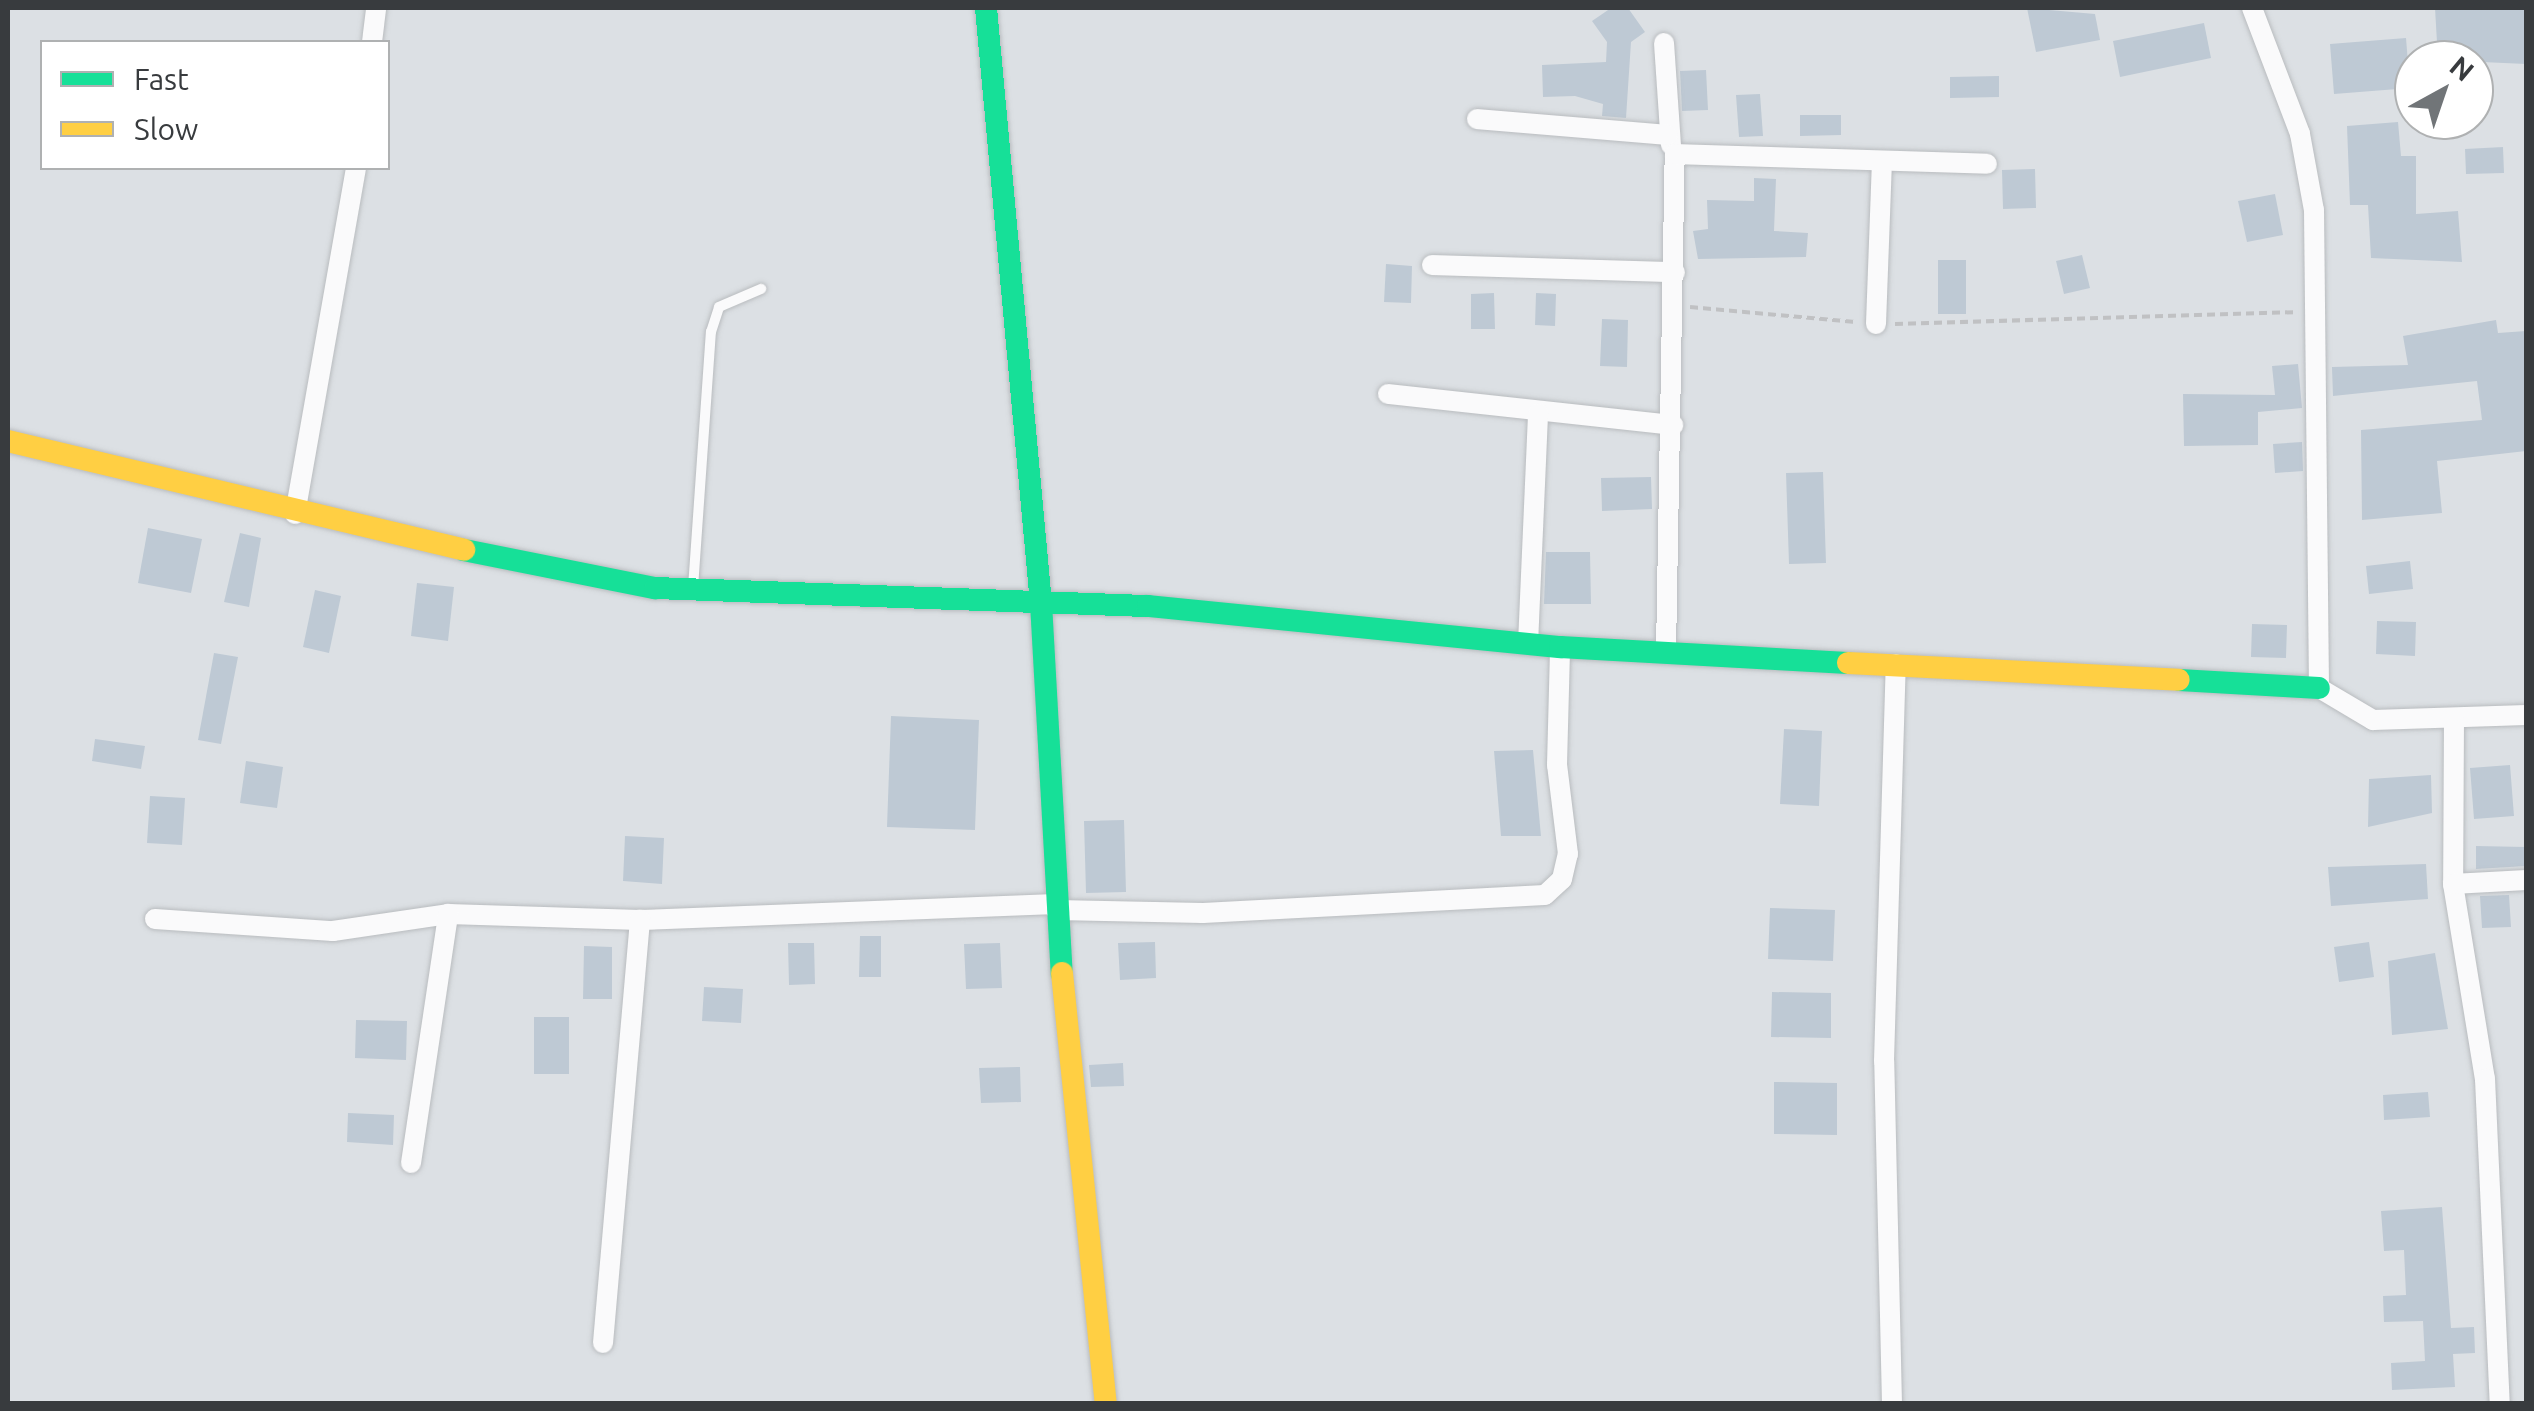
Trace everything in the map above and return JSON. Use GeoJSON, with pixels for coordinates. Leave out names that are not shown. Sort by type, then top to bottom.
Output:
{"type":"FeatureCollection","features":[{"type":"Feature","properties":{"kind":"street"},"geometry":{"type":"LineString","coordinates":[[372,40],[376,8]]}},
{"type":"Feature","properties":{"kind":"street"},"geometry":{"type":"LineString","coordinates":[[986,8],[1041,603],[1045,907],[1106,1404]]}},
{"type":"Feature","properties":{"kind":"street"},"geometry":{"type":"LineString","coordinates":[[2252,8],[2309,166],[2316,311],[2319,688]]}},
{"type":"Feature","properties":{"kind":"street"},"geometry":{"type":"LineString","coordinates":[[1664,43],[1676,305],[1666,653]]}},
{"type":"Feature","properties":{"kind":"street"},"geometry":{"type":"LineString","coordinates":[[1477,119],[1671,144],[1882,161],[1987,164]]}},
{"type":"Feature","properties":{"kind":"street"},"geometry":{"type":"LineString","coordinates":[[1876,324],[1882,161]]}},
{"type":"Feature","properties":{"kind":"street"},"geometry":{"type":"LineString","coordinates":[[295,514],[356,170]]}},
{"type":"Feature","properties":{"kind":"street"},"geometry":{"type":"LineString","coordinates":[[1432,265],[1675,272]]}},
{"type":"Feature","properties":{"kind":"street"},"geometry":{"type":"LineString","coordinates":[[1388,394],[1674,425]]}},
{"type":"Feature","properties":{"kind":"street"},"geometry":{"type":"LineString","coordinates":[[1528,644],[1538,413]]}},
{"type":"Feature","properties":{"kind":"street"},"geometry":{"type":"LineString","coordinates":[[8,441],[295,514],[556,572],[693,591],[1041,603],[1560,647],[2319,688],[2372,720],[2526,715]]}},
{"type":"Feature","properties":{"kind":"street"},"geometry":{"type":"LineString","coordinates":[[154,919],[333,931],[448,914],[640,920],[1045,907],[1203,914],[1546,894],[1562,879],[1568,854],[1557,765],[1560,647]]}},
{"type":"Feature","properties":{"kind":"street"},"geometry":{"type":"LineString","coordinates":[[1892,1404],[1884,1061],[1896,664]]}},
{"type":"Feature","properties":{"kind":"street"},"geometry":{"type":"LineString","coordinates":[[2454,719],[2453,884],[2484,1079],[2500,1404]]}},
{"type":"Feature","properties":{"kind":"street"},"geometry":{"type":"LineString","coordinates":[[2453,884],[2526,880]]}},
{"type":"Feature","properties":{"kind":"street"},"geometry":{"type":"LineString","coordinates":[[411,1163],[448,914]]}},
{"type":"Feature","properties":{"kind":"street"},"geometry":{"type":"LineString","coordinates":[[603,1343],[640,920]]}},
{"type":"Feature","properties":{"kind":"lane"},"geometry":{"type":"LineString","coordinates":[[693,591],[711,332],[719,308],[762,289]]}},
{"type":"Feature","properties":{"kind":"path"},"geometry":{"type":"LineString","coordinates":[[1676,305],[1876,324],[2316,311]]}},
{"type":"Feature","properties":{"kind":"building"},"geometry":{"type":"Polygon","coordinates":[[[1611,8],[1628,8],[1645,32],[1631,42],[1626,118],[1602,116],[1603,104],[1575,96],[1543,97],[1542,65],[1606,62],[1607,42],[1592,21],[1611,8]]]}},
{"type":"Feature","properties":{"kind":"building"},"geometry":{"type":"Polygon","coordinates":[[[2027,8],[2095,14],[2100,40],[2036,52],[2027,8]]]}},
{"type":"Feature","properties":{"kind":"building"},"geometry":{"type":"Polygon","coordinates":[[[2435,8],[2526,8],[2526,64],[2494,63],[2494,40],[2437,40],[2435,8]]]}},
{"type":"Feature","properties":{"kind":"building"},"geometry":{"type":"Polygon","coordinates":[[[2204,23],[2211,58],[2120,77],[2113,41],[2204,23]]]}},
{"type":"Feature","properties":{"kind":"building"},"geometry":{"type":"Polygon","coordinates":[[[2406,38],[2394,40],[2394,89],[2334,94],[2330,44],[2406,38]]]}},
{"type":"Feature","properties":{"kind":"building"},"geometry":{"type":"Polygon","coordinates":[[[1706,70],[1708,110],[1682,111],[1680,71],[1706,70]]]}},
{"type":"Feature","properties":{"kind":"building"},"geometry":{"type":"Polygon","coordinates":[[[1999,76],[1999,97],[1950,98],[1950,77],[1999,76]]]}},
{"type":"Feature","properties":{"kind":"building"},"geometry":{"type":"Polygon","coordinates":[[[1760,94],[1763,136],[1739,137],[1736,95],[1760,94]]]}},
{"type":"Feature","properties":{"kind":"building"},"geometry":{"type":"Polygon","coordinates":[[[1800,115],[1841,115],[1841,135],[1800,136],[1800,115]]]}},
{"type":"Feature","properties":{"kind":"building"},"geometry":{"type":"Polygon","coordinates":[[[2394,122],[2394,140],[2400,140],[2401,156],[2416,156],[2416,214],[2458,211],[2462,262],[2371,258],[2368,205],[2350,205],[2347,126],[2394,122]]]}},
{"type":"Feature","properties":{"kind":"building"},"geometry":{"type":"Polygon","coordinates":[[[2503,147],[2504,173],[2466,174],[2465,149],[2503,147]]]}},
{"type":"Feature","properties":{"kind":"building"},"geometry":{"type":"Polygon","coordinates":[[[2035,169],[2036,208],[2003,209],[2002,170],[2035,169]]]}},
{"type":"Feature","properties":{"kind":"building"},"geometry":{"type":"Polygon","coordinates":[[[1754,178],[1776,179],[1774,231],[1808,233],[1806,257],[1698,259],[1693,231],[1708,229],[1707,200],[1754,201],[1754,178]]]}},
{"type":"Feature","properties":{"kind":"building"},"geometry":{"type":"Polygon","coordinates":[[[2275,194],[2283,235],[2247,242],[2238,201],[2275,194]]]}},
{"type":"Feature","properties":{"kind":"building"},"geometry":{"type":"Polygon","coordinates":[[[2082,255],[2090,288],[2064,294],[2056,261],[2082,255]]]}},
{"type":"Feature","properties":{"kind":"building"},"geometry":{"type":"Polygon","coordinates":[[[1938,260],[1966,260],[1966,314],[1938,314],[1938,260]]]}},
{"type":"Feature","properties":{"kind":"building"},"geometry":{"type":"Polygon","coordinates":[[[1386,264],[1412,266],[1411,303],[1384,302],[1386,264]]]}},
{"type":"Feature","properties":{"kind":"building"},"geometry":{"type":"Polygon","coordinates":[[[1494,293],[1495,329],[1471,329],[1471,294],[1494,293]]]}},
{"type":"Feature","properties":{"kind":"building"},"geometry":{"type":"Polygon","coordinates":[[[1536,293],[1556,294],[1555,326],[1535,325],[1536,293]]]}},
{"type":"Feature","properties":{"kind":"building"},"geometry":{"type":"Polygon","coordinates":[[[1602,319],[1628,320],[1627,367],[1600,366],[1602,319]]]}},
{"type":"Feature","properties":{"kind":"building"},"geometry":{"type":"Polygon","coordinates":[[[2496,320],[2498,333],[2526,331],[2526,451],[2437,461],[2442,513],[2362,520],[2361,430],[2482,420],[2477,381],[2333,396],[2332,367],[2408,365],[2403,336],[2496,320]]]}},
{"type":"Feature","properties":{"kind":"building"},"geometry":{"type":"Polygon","coordinates":[[[2298,364],[2302,408],[2258,412],[2258,445],[2184,446],[2183,394],[2275,395],[2272,366],[2298,364]]]}},
{"type":"Feature","properties":{"kind":"building"},"geometry":{"type":"Polygon","coordinates":[[[2302,442],[2303,471],[2275,473],[2273,444],[2302,442]]]}},
{"type":"Feature","properties":{"kind":"building"},"geometry":{"type":"Polygon","coordinates":[[[1823,472],[1826,563],[1789,564],[1786,473],[1823,472]]]}},
{"type":"Feature","properties":{"kind":"building"},"geometry":{"type":"Polygon","coordinates":[[[1651,477],[1652,509],[1602,511],[1601,478],[1651,477]]]}},
{"type":"Feature","properties":{"kind":"building"},"geometry":{"type":"Polygon","coordinates":[[[148,528],[202,539],[191,593],[138,583],[148,528]]]}},
{"type":"Feature","properties":{"kind":"building"},"geometry":{"type":"Polygon","coordinates":[[[240,533],[261,538],[249,607],[224,602],[240,533]]]}},
{"type":"Feature","properties":{"kind":"building"},"geometry":{"type":"Polygon","coordinates":[[[1546,552],[1590,552],[1591,604],[1544,604],[1546,552]]]}},
{"type":"Feature","properties":{"kind":"building"},"geometry":{"type":"Polygon","coordinates":[[[2410,561],[2413,589],[2369,594],[2366,566],[2410,561]]]}},
{"type":"Feature","properties":{"kind":"building"},"geometry":{"type":"Polygon","coordinates":[[[417,583],[454,587],[448,641],[411,636],[417,583]]]}},
{"type":"Feature","properties":{"kind":"building"},"geometry":{"type":"Polygon","coordinates":[[[315,590],[341,596],[329,653],[303,647],[315,590]]]}},
{"type":"Feature","properties":{"kind":"building"},"geometry":{"type":"Polygon","coordinates":[[[2377,621],[2416,622],[2415,656],[2376,654],[2377,621]]]}},
{"type":"Feature","properties":{"kind":"building"},"geometry":{"type":"Polygon","coordinates":[[[2252,624],[2287,625],[2286,658],[2251,657],[2252,624]]]}},
{"type":"Feature","properties":{"kind":"building"},"geometry":{"type":"Polygon","coordinates":[[[214,653],[238,657],[221,744],[198,740],[214,653]]]}},
{"type":"Feature","properties":{"kind":"building"},"geometry":{"type":"Polygon","coordinates":[[[891,716],[979,720],[975,830],[887,827],[891,716]]]}},
{"type":"Feature","properties":{"kind":"building"},"geometry":{"type":"Polygon","coordinates":[[[1784,729],[1822,731],[1819,806],[1780,804],[1784,729]]]}},
{"type":"Feature","properties":{"kind":"building"},"geometry":{"type":"Polygon","coordinates":[[[95,739],[145,746],[141,769],[92,761],[95,739]]]}},
{"type":"Feature","properties":{"kind":"building"},"geometry":{"type":"Polygon","coordinates":[[[1533,750],[1541,836],[1501,836],[1494,751],[1533,750]]]}},
{"type":"Feature","properties":{"kind":"building"},"geometry":{"type":"Polygon","coordinates":[[[246,761],[283,767],[277,808],[240,803],[246,761]]]}},
{"type":"Feature","properties":{"kind":"building"},"geometry":{"type":"Polygon","coordinates":[[[2510,765],[2514,816],[2474,819],[2470,768],[2510,765]]]}},
{"type":"Feature","properties":{"kind":"building"},"geometry":{"type":"Polygon","coordinates":[[[2431,775],[2432,813],[2368,827],[2369,779],[2431,775]]]}},
{"type":"Feature","properties":{"kind":"building"},"geometry":{"type":"Polygon","coordinates":[[[150,796],[185,798],[182,845],[147,843],[150,796]]]}},
{"type":"Feature","properties":{"kind":"building"},"geometry":{"type":"Polygon","coordinates":[[[1124,820],[1126,892],[1086,893],[1084,821],[1124,820]]]}},
{"type":"Feature","properties":{"kind":"building"},"geometry":{"type":"Polygon","coordinates":[[[625,836],[664,838],[662,884],[623,881],[625,836]]]}},
{"type":"Feature","properties":{"kind":"building"},"geometry":{"type":"Polygon","coordinates":[[[2476,846],[2526,847],[2526,866],[2476,869],[2476,846]]]}},
{"type":"Feature","properties":{"kind":"building"},"geometry":{"type":"Polygon","coordinates":[[[2426,864],[2428,899],[2331,906],[2328,867],[2426,864]]]}},
{"type":"Feature","properties":{"kind":"building"},"geometry":{"type":"Polygon","coordinates":[[[2509,895],[2511,927],[2482,928],[2480,896],[2509,895]]]}},
{"type":"Feature","properties":{"kind":"building"},"geometry":{"type":"Polygon","coordinates":[[[1770,908],[1835,910],[1833,961],[1768,959],[1770,908]]]}},
{"type":"Feature","properties":{"kind":"building"},"geometry":{"type":"Polygon","coordinates":[[[860,936],[881,936],[881,977],[859,977],[860,936]]]}},
{"type":"Feature","properties":{"kind":"building"},"geometry":{"type":"Polygon","coordinates":[[[1155,942],[1156,978],[1120,980],[1118,943],[1155,942]]]}},
{"type":"Feature","properties":{"kind":"building"},"geometry":{"type":"Polygon","coordinates":[[[2369,942],[2374,977],[2339,982],[2334,947],[2369,942]]]}},
{"type":"Feature","properties":{"kind":"building"},"geometry":{"type":"Polygon","coordinates":[[[788,943],[814,943],[815,984],[789,985],[788,943]]]}},
{"type":"Feature","properties":{"kind":"building"},"geometry":{"type":"Polygon","coordinates":[[[1000,943],[1002,988],[966,989],[964,944],[1000,943]]]}},
{"type":"Feature","properties":{"kind":"building"},"geometry":{"type":"Polygon","coordinates":[[[584,946],[612,947],[612,999],[583,999],[584,946]]]}},
{"type":"Feature","properties":{"kind":"building"},"geometry":{"type":"Polygon","coordinates":[[[2435,953],[2448,1029],[2392,1035],[2388,961],[2435,953]]]}},
{"type":"Feature","properties":{"kind":"building"},"geometry":{"type":"Polygon","coordinates":[[[704,987],[743,989],[741,1023],[702,1021],[704,987]]]}},
{"type":"Feature","properties":{"kind":"building"},"geometry":{"type":"Polygon","coordinates":[[[1772,992],[1831,993],[1831,1038],[1771,1037],[1772,992]]]}},
{"type":"Feature","properties":{"kind":"building"},"geometry":{"type":"Polygon","coordinates":[[[534,1017],[569,1017],[569,1074],[534,1074],[534,1017]]]}},
{"type":"Feature","properties":{"kind":"building"},"geometry":{"type":"Polygon","coordinates":[[[356,1020],[407,1021],[406,1060],[355,1058],[356,1020]]]}},
{"type":"Feature","properties":{"kind":"building"},"geometry":{"type":"Polygon","coordinates":[[[1123,1063],[1124,1086],[1091,1087],[1089,1065],[1123,1063]]]}},
{"type":"Feature","properties":{"kind":"building"},"geometry":{"type":"Polygon","coordinates":[[[1020,1067],[1021,1102],[981,1103],[979,1068],[1020,1067]]]}},
{"type":"Feature","properties":{"kind":"building"},"geometry":{"type":"Polygon","coordinates":[[[1774,1082],[1837,1083],[1837,1135],[1774,1134],[1774,1082]]]}},
{"type":"Feature","properties":{"kind":"building"},"geometry":{"type":"Polygon","coordinates":[[[2428,1092],[2430,1117],[2384,1120],[2383,1095],[2428,1092]]]}},
{"type":"Feature","properties":{"kind":"building"},"geometry":{"type":"Polygon","coordinates":[[[348,1113],[394,1115],[393,1145],[347,1142],[348,1113]]]}},
{"type":"Feature","properties":{"kind":"building"},"geometry":{"type":"Polygon","coordinates":[[[2442,1207],[2451,1328],[2474,1327],[2475,1353],[2453,1354],[2455,1387],[2392,1390],[2391,1363],[2425,1361],[2423,1321],[2384,1322],[2383,1296],[2406,1295],[2404,1250],[2384,1251],[2381,1211],[2442,1207]]]}},
{"type":"Feature","properties":{"kind":"traffic: fast"},"geometry":{"type":"LineString","coordinates":[[986,8],[1041,603],[1062,973]]}},
{"type":"Feature","properties":{"kind":"traffic: fast"},"geometry":{"type":"LineString","coordinates":[[464,550],[655,588],[1148,606],[1560,647],[1848,663]]}},
{"type":"Feature","properties":{"kind":"traffic: fast"},"geometry":{"type":"LineString","coordinates":[[2179,680],[2319,688]]}},
{"type":"Feature","properties":{"kind":"traffic: slow"},"geometry":{"type":"LineString","coordinates":[[8,441],[464,550]]}},
{"type":"Feature","properties":{"kind":"traffic: slow"},"geometry":{"type":"LineString","coordinates":[[1848,663],[2179,680]]}},
{"type":"Feature","properties":{"kind":"traffic: slow"},"geometry":{"type":"LineString","coordinates":[[1062,973],[1106,1404]]}}]}
